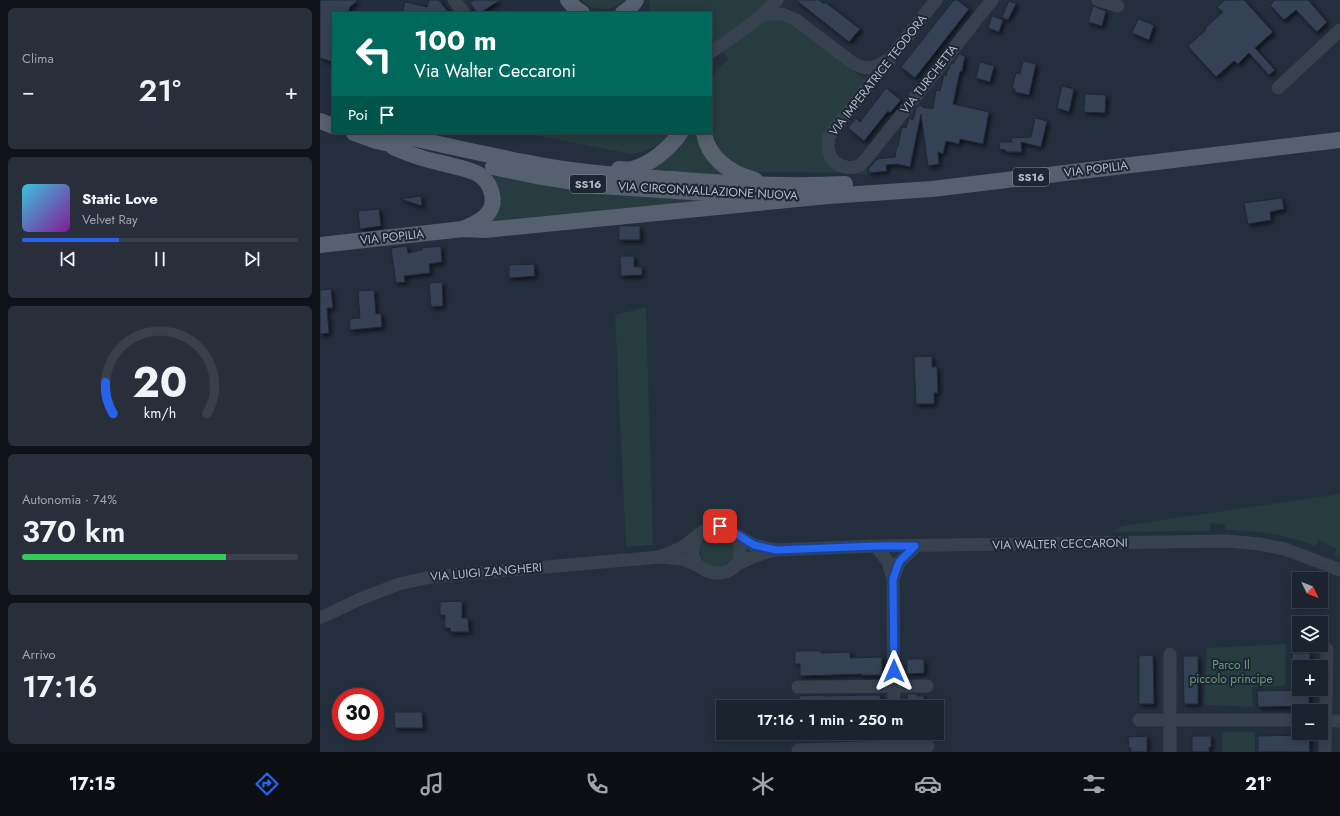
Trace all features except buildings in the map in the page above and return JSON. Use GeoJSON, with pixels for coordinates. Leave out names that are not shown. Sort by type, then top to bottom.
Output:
{"type":"FeatureCollection","features":[{"type":"Feature","properties":{"kind":"main road"},"geometry":{"type":"LineString","coordinates":[[568,0],[580,12]]}},
{"type":"Feature","properties":{"kind":"main road"},"geometry":{"type":"LineString","coordinates":[[625,12],[638,5]]}},
{"type":"Feature","properties":{"kind":"main road"},"geometry":{"type":"LineString","coordinates":[[320,110],[332,115]]}},
{"type":"Feature","properties":{"kind":"main road"},"geometry":{"type":"LineString","coordinates":[[320,121],[332,126]]}},
{"type":"Feature","properties":{"kind":"main road","name":"VIA POPILIA"},"geometry":{"type":"LineString","coordinates":[[828,190],[994,172],[1340,130]]}},
{"type":"Feature","properties":{"kind":"main road","name":"VIA CIRCONVALLAZIONE NUOVA"},"geometry":{"type":"LineString","coordinates":[[361,134],[466,150],[541,165],[606,174],[714,182],[770,184],[828,190]]}},
{"type":"Feature","properties":{"kind":"main road"},"geometry":{"type":"LineString","coordinates":[[541,165],[632,169],[649,162],[664,152],[679,134]]}},
{"type":"Feature","properties":{"kind":"main road"},"geometry":{"type":"LineString","coordinates":[[704,134],[706,143],[718,162],[747,178],[770,184]]}},
{"type":"Feature","properties":{"kind":"main road"},"geometry":{"type":"LineString","coordinates":[[383,137],[420,158],[469,170],[481,175],[492,193],[490,212],[480,221],[463,229]]}},
{"type":"Feature","properties":{"kind":"main road","name":"VIA CIRCONVALLAZIONE NUOVA"},"geometry":{"type":"LineString","coordinates":[[383,137],[536,176],[600,186],[712,194],[828,190]]}},
{"type":"Feature","properties":{"kind":"main road","name":"VIA POPILIA"},"geometry":{"type":"LineString","coordinates":[[828,190],[932,189],[1340,140]]}},
{"type":"Feature","properties":{"kind":"main road"},"geometry":{"type":"LineString","coordinates":[[463,229],[485,230],[828,190]]}},
{"type":"Feature","properties":{"kind":"main road","name":"VIA POPILIA"},"geometry":{"type":"LineString","coordinates":[[320,245],[463,229]]}},
{"type":"Feature","properties":{"kind":"street"},"geometry":{"type":"LineString","coordinates":[[454,0],[463,12]]}},
{"type":"Feature","properties":{"kind":"street"},"geometry":{"type":"LineString","coordinates":[[712,51],[761,16],[777,0]]}},
{"type":"Feature","properties":{"kind":"street","name":"VIA IMPERATRICE TEODORA"},"geometry":{"type":"LineString","coordinates":[[867,158],[860,164],[852,167],[844,167],[838,164],[828,152],[827,144],[829,136],[936,0]]}},
{"type":"Feature","properties":{"kind":"street"},"geometry":{"type":"LineString","coordinates":[[1098,0],[1118,6]]}},
{"type":"Feature","properties":{"kind":"street","name":"VIA TURCHETTA"},"geometry":{"type":"LineString","coordinates":[[867,158],[986,2]]}},
{"type":"Feature","properties":{"kind":"street"},"geometry":{"type":"LineString","coordinates":[[761,16],[782,14],[796,20],[854,64],[863,68],[871,68],[880,65],[892,56]]}},
{"type":"Feature","properties":{"kind":"street"},"geometry":{"type":"LineString","coordinates":[[1278,88],[1340,30]]}},
{"type":"Feature","properties":{"kind":"street","name":"VIA WALTER CECCARONI"},"geometry":{"type":"LineString","coordinates":[[699,534],[705,529],[720,526],[727,528],[754,545],[776,550]]}},
{"type":"Feature","properties":{"kind":"street"},"geometry":{"type":"LineString","coordinates":[[733,533],[740,545],[738,560],[734,566]]}},
{"type":"Feature","properties":{"kind":"street"},"geometry":{"type":"LineString","coordinates":[[699,534],[693,547],[696,561],[700,567]]}},
{"type":"Feature","properties":{"kind":"street","name":"VIA LUIGI ZANGHERI"},"geometry":{"type":"LineString","coordinates":[[660,557],[681,547],[699,534]]}},
{"type":"Feature","properties":{"kind":"street","name":"VIA WALTER CECCARONI"},"geometry":{"type":"LineString","coordinates":[[700,567],[707,571],[721,573],[755,556],[776,550],[876,546],[1228,541],[1259,544],[1285,549],[1340,570]]}},
{"type":"Feature","properties":{"kind":"street"},"geometry":{"type":"LineString","coordinates":[[876,546],[888,562],[893,579],[894,700]]}},
{"type":"Feature","properties":{"kind":"street"},"geometry":{"type":"LineString","coordinates":[[893,579],[899,562],[915,546]]}},
{"type":"Feature","properties":{"kind":"street","name":"VIA LUIGI ZANGHERI"},"geometry":{"type":"LineString","coordinates":[[320,618],[360,599],[399,584],[430,577],[660,557],[682,560],[700,567]]}},
{"type":"Feature","properties":{"kind":"street"},"geometry":{"type":"LineString","coordinates":[[1324,704],[1326,652]]}},
{"type":"Feature","properties":{"kind":"street"},"geometry":{"type":"LineString","coordinates":[[1170,654],[1170,752]]}},
{"type":"Feature","properties":{"kind":"street"},"geometry":{"type":"LineString","coordinates":[[798,687],[927,686]]}},
{"type":"Feature","properties":{"kind":"street"},"geometry":{"type":"LineString","coordinates":[[1139,720],[1292,720]]}},
{"type":"Feature","properties":{"kind":"street"},"geometry":{"type":"LineString","coordinates":[[1328,720],[1340,721]]}},
{"type":"Feature","properties":{"kind":"street"},"geometry":{"type":"LineString","coordinates":[[1324,740],[1325,752]]}},
{"type":"Feature","properties":{"kind":"street"},"geometry":{"type":"LineString","coordinates":[[798,750],[894,750],[928,746]]}},
{"type":"Feature","properties":{"kind":"green space"},"geometry":{"type":"Polygon","coordinates":[[[581,0],[625,0],[614,7],[603,9],[591,7],[581,0]]]}},
{"type":"Feature","properties":{"kind":"green space"},"geometry":{"type":"Polygon","coordinates":[[[649,0],[768,0],[744,22],[712,44],[712,12],[651,12],[649,0]]]}},
{"type":"Feature","properties":{"kind":"green space"},"geometry":{"type":"Polygon","coordinates":[[[773,19],[782,20],[789,23],[867,81],[829,130],[827,157],[866,166],[867,175],[849,173],[754,172],[734,165],[728,161],[720,150],[714,137],[712,124],[712,79],[717,70],[729,59],[722,51],[765,21],[773,19]]]}},
{"type":"Feature","properties":{"kind":"green space"},"geometry":{"type":"Polygon","coordinates":[[[529,134],[668,134],[653,148],[632,154],[529,134]]]}},
{"type":"Feature","properties":{"kind":"green space"},"geometry":{"type":"Polygon","coordinates":[[[686,134],[698,134],[706,157],[723,175],[644,169],[686,134]]]}},
{"type":"Feature","properties":{"kind":"green space"},"geometry":{"type":"Polygon","coordinates":[[[489,173],[702,200],[702,203],[487,225],[498,208],[501,198],[500,190],[489,173]]]}},
{"type":"Feature","properties":{"kind":"green space"},"geometry":{"type":"Polygon","coordinates":[[[646,307],[653,545],[626,547],[615,315],[646,307]]]}},
{"type":"Feature","properties":{"kind":"green space"},"geometry":{"type":"Polygon","coordinates":[[[1340,494],[1340,558],[1334,555],[1337,549],[1319,540],[1315,546],[1271,534],[1225,530],[1225,524],[1210,523],[1210,531],[1112,532],[1122,526],[1340,494]]]}},
{"type":"Feature","properties":{"kind":"green space"},"geometry":{"type":"Polygon","coordinates":[[[720,533],[729,538],[733,543],[733,557],[729,562],[724,566],[714,567],[710,566],[701,557],[700,547],[701,543],[710,534],[720,533]]]}},
{"type":"Feature","properties":{"kind":"green space","name":"Parco Il piccolo principe"},"geometry":{"type":"Polygon","coordinates":[[[1286,644],[1285,685],[1252,687],[1253,707],[1204,705],[1207,648],[1286,644]]]}},
{"type":"Feature","properties":{"kind":"green space"},"geometry":{"type":"Polygon","coordinates":[[[1222,732],[1255,732],[1255,752],[1222,752],[1222,732]]]}},
{"type":"Feature","properties":{"kind":"route"},"geometry":{"type":"LineString","coordinates":[[720,526],[727,528],[754,545],[776,550],[915,546],[899,562],[893,579],[894,671]]}}]}
